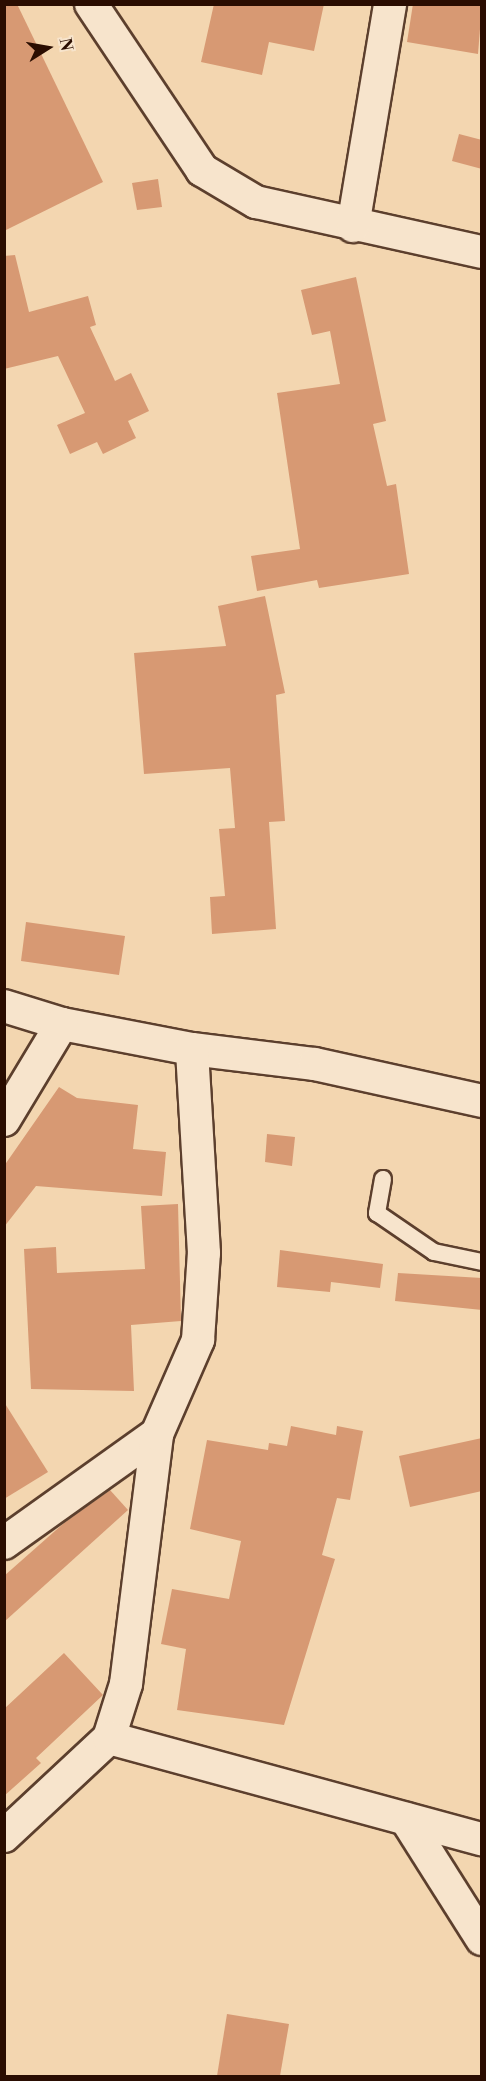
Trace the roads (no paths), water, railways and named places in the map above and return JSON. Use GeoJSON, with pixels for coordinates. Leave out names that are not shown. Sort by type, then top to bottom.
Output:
{"type":"FeatureCollection","features":[{"type":"Feature","properties":{"kind":"street"},"geometry":{"type":"LineString","coordinates":[[91,4],[202,170],[256,202],[353,226],[482,252]]}},
{"type":"Feature","properties":{"kind":"street"},"geometry":{"type":"LineString","coordinates":[[353,226],[390,4]]}},
{"type":"Feature","properties":{"kind":"street"},"geometry":{"type":"LineString","coordinates":[[4,1006],[62,1024],[192,1048],[315,1064],[482,1101]]}},
{"type":"Feature","properties":{"kind":"street"},"geometry":{"type":"LineString","coordinates":[[4,1120],[62,1024]]}},
{"type":"Feature","properties":{"kind":"street"},"geometry":{"type":"LineString","coordinates":[[4,1836],[109,1738],[126,1684],[157,1434],[198,1340],[204,1253],[192,1048]]}},
{"type":"Feature","properties":{"kind":"street"},"geometry":{"type":"LineString","coordinates":[[4,1543],[157,1434]]}},
{"type":"Feature","properties":{"kind":"street"},"geometry":{"type":"LineString","coordinates":[[109,1738],[482,1839]]}},
{"type":"Feature","properties":{"kind":"street"},"geometry":{"type":"LineString","coordinates":[[406,1819],[482,1939]]}},
{"type":"Feature","properties":{"kind":"lane"},"geometry":{"type":"LineString","coordinates":[[383,1179],[377,1213],[434,1252],[482,1262]]}}]}
